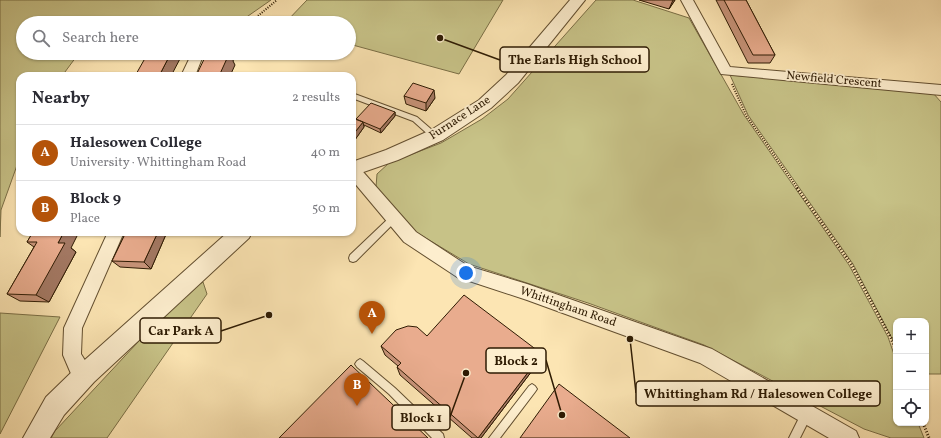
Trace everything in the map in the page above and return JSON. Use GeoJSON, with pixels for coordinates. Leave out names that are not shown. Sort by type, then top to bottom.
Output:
{"type":"FeatureCollection","features":[{"type":"Feature","properties":{"kind":"street","name":"Furnace Lane"},"geometry":{"type":"LineString","coordinates":[[356,168],[392,155],[435,136],[485,104],[512,79],[578,0]]}},
{"type":"Feature","properties":{"kind":"street"},"geometry":{"type":"LineString","coordinates":[[687,0],[726,71]]}},
{"type":"Feature","properties":{"kind":"street"},"geometry":{"type":"LineString","coordinates":[[190,72],[195,60]]}},
{"type":"Feature","properties":{"kind":"street","name":"Newfield Crescent"},"geometry":{"type":"LineString","coordinates":[[726,71],[941,90]]}},
{"type":"Feature","properties":{"kind":"street","name":"Whittingham Road"},"geometry":{"type":"LineString","coordinates":[[356,174],[410,238],[463,272],[527,292],[705,356],[849,438]]}},
{"type":"Feature","properties":{"kind":"street"},"geometry":{"type":"LineString","coordinates":[[86,374],[79,369],[72,355],[73,328],[114,236]]}},
{"type":"Feature","properties":{"kind":"street"},"geometry":{"type":"LineString","coordinates":[[36,438],[55,406],[86,374],[238,236]]}},
{"type":"Feature","properties":{"kind":"lane"},"geometry":{"type":"LineString","coordinates":[[356,97],[415,119],[435,136]]}},
{"type":"Feature","properties":{"kind":"lane"},"geometry":{"type":"LineString","coordinates":[[353,258],[394,219]]}},
{"type":"Feature","properties":{"kind":"lane"},"geometry":{"type":"LineString","coordinates":[[360,364],[392,391],[439,438]]}},
{"type":"Feature","properties":{"kind":"lane"},"geometry":{"type":"LineString","coordinates":[[494,438],[532,389]]}},
{"type":"Feature","properties":{"kind":"lane"},"geometry":{"type":"LineString","coordinates":[[794,438],[807,414]]}},
{"type":"Feature","properties":{"kind":"path"},"geometry":{"type":"LineString","coordinates":[[257,16],[278,0]]}},
{"type":"Feature","properties":{"kind":"path"},"geometry":{"type":"LineString","coordinates":[[726,71],[746,115],[851,264],[893,343]]}},
{"type":"Feature","properties":{"kind":"path"},"geometry":{"type":"LineString","coordinates":[[924,426],[929,438]]}},
{"type":"Feature","properties":{"kind":"shaded area"},"geometry":{"type":"Polygon","coordinates":[[[0,0],[271,0],[248,16],[16,16],[16,60],[74,60],[65,72],[16,72],[16,168],[1,210],[0,237],[0,0]]]}},
{"type":"Feature","properties":{"kind":"shaded area"},"geometry":{"type":"Polygon","coordinates":[[[307,0],[503,0],[459,74],[356,46],[356,16],[292,16],[307,0]]]}},
{"type":"Feature","properties":{"kind":"shaded area"},"geometry":{"type":"Polygon","coordinates":[[[596,0],[633,0],[689,18],[744,115],[849,265],[888,337],[893,351],[893,426],[919,426],[924,438],[891,438],[864,429],[704,345],[588,303],[469,264],[414,231],[376,187],[377,174],[389,163],[441,143],[482,119],[508,99],[596,0]]]}},
{"type":"Feature","properties":{"kind":"shaded area"},"geometry":{"type":"Polygon","coordinates":[[[730,75],[933,93],[941,102],[941,374],[929,374],[929,318],[893,318],[893,340],[853,264],[748,115],[730,75]]]}},
{"type":"Feature","properties":{"kind":"shaded area"},"geometry":{"type":"Polygon","coordinates":[[[203,282],[207,294],[107,438],[51,438],[55,431],[180,297],[203,282]]]}},
{"type":"Feature","properties":{"kind":"shaded area"},"geometry":{"type":"Polygon","coordinates":[[[0,313],[60,317],[0,434],[0,313]]]}},
{"type":"Feature","properties":{"kind":"building"},"geometry":{"type":"Polygon","coordinates":[[[724,0],[746,0],[775,55],[753,55],[724,0]]]}},
{"type":"Feature","properties":{"kind":"building"},"geometry":{"type":"Polygon","coordinates":[[[144,60],[167,60],[161,72],[137,72],[144,60]]]}},
{"type":"Feature","properties":{"kind":"building"},"geometry":{"type":"Polygon","coordinates":[[[204,60],[226,60],[221,72],[198,72],[204,60]]]}},
{"type":"Feature","properties":{"kind":"building"},"geometry":{"type":"Polygon","coordinates":[[[413,83],[434,90],[426,103],[404,96],[413,83]]]}},
{"type":"Feature","properties":{"kind":"building"},"geometry":{"type":"Polygon","coordinates":[[[371,103],[395,112],[380,129],[356,119],[371,103]]]}},
{"type":"Feature","properties":{"kind":"building"},"geometry":{"type":"Polygon","coordinates":[[[356,119],[363,122],[356,131],[356,119]]]}},
{"type":"Feature","properties":{"kind":"building"},"geometry":{"type":"Polygon","coordinates":[[[31,236],[62,236],[58,243],[65,243],[36,295],[7,294],[37,242],[27,242],[31,236]]]}},
{"type":"Feature","properties":{"kind":"building"},"geometry":{"type":"Polygon","coordinates":[[[124,236],[156,236],[144,262],[112,261],[124,236]]]}},
{"type":"Feature","properties":{"kind":"building"},"geometry":{"type":"Polygon","coordinates":[[[464,295],[542,354],[478,438],[397,367],[401,363],[381,346],[396,330],[408,326],[417,327],[427,336],[464,295]]]}},
{"type":"Feature","properties":{"kind":"building"},"geometry":{"type":"Polygon","coordinates":[[[351,365],[428,438],[279,438],[351,365]]]}},
{"type":"Feature","properties":{"kind":"building"},"geometry":{"type":"Polygon","coordinates":[[[559,384],[630,438],[520,438],[559,384]]]}},
{"type":"Feature","properties":{"kind":"place","name":"The Earls High School"},"geometry":{"type":"Point","coordinates":[440,38]}},
{"type":"Feature","properties":{"kind":"place","name":"Car Park A"},"geometry":{"type":"Point","coordinates":[269,315]}},
{"type":"Feature","properties":{"kind":"place","name":"Halesowen College"},"geometry":{"type":"Point","coordinates":[372,334]}},
{"type":"Feature","properties":{"kind":"place","name":"Whittingham Rd / Halesowen College"},"geometry":{"type":"Point","coordinates":[630,339]}},
{"type":"Feature","properties":{"kind":"place","name":"Block 1"},"geometry":{"type":"Point","coordinates":[466,373]}},
{"type":"Feature","properties":{"kind":"place","name":"Block 9"},"geometry":{"type":"Point","coordinates":[357,406]}},
{"type":"Feature","properties":{"kind":"place","name":"Block 2"},"geometry":{"type":"Point","coordinates":[562,415]}}]}
